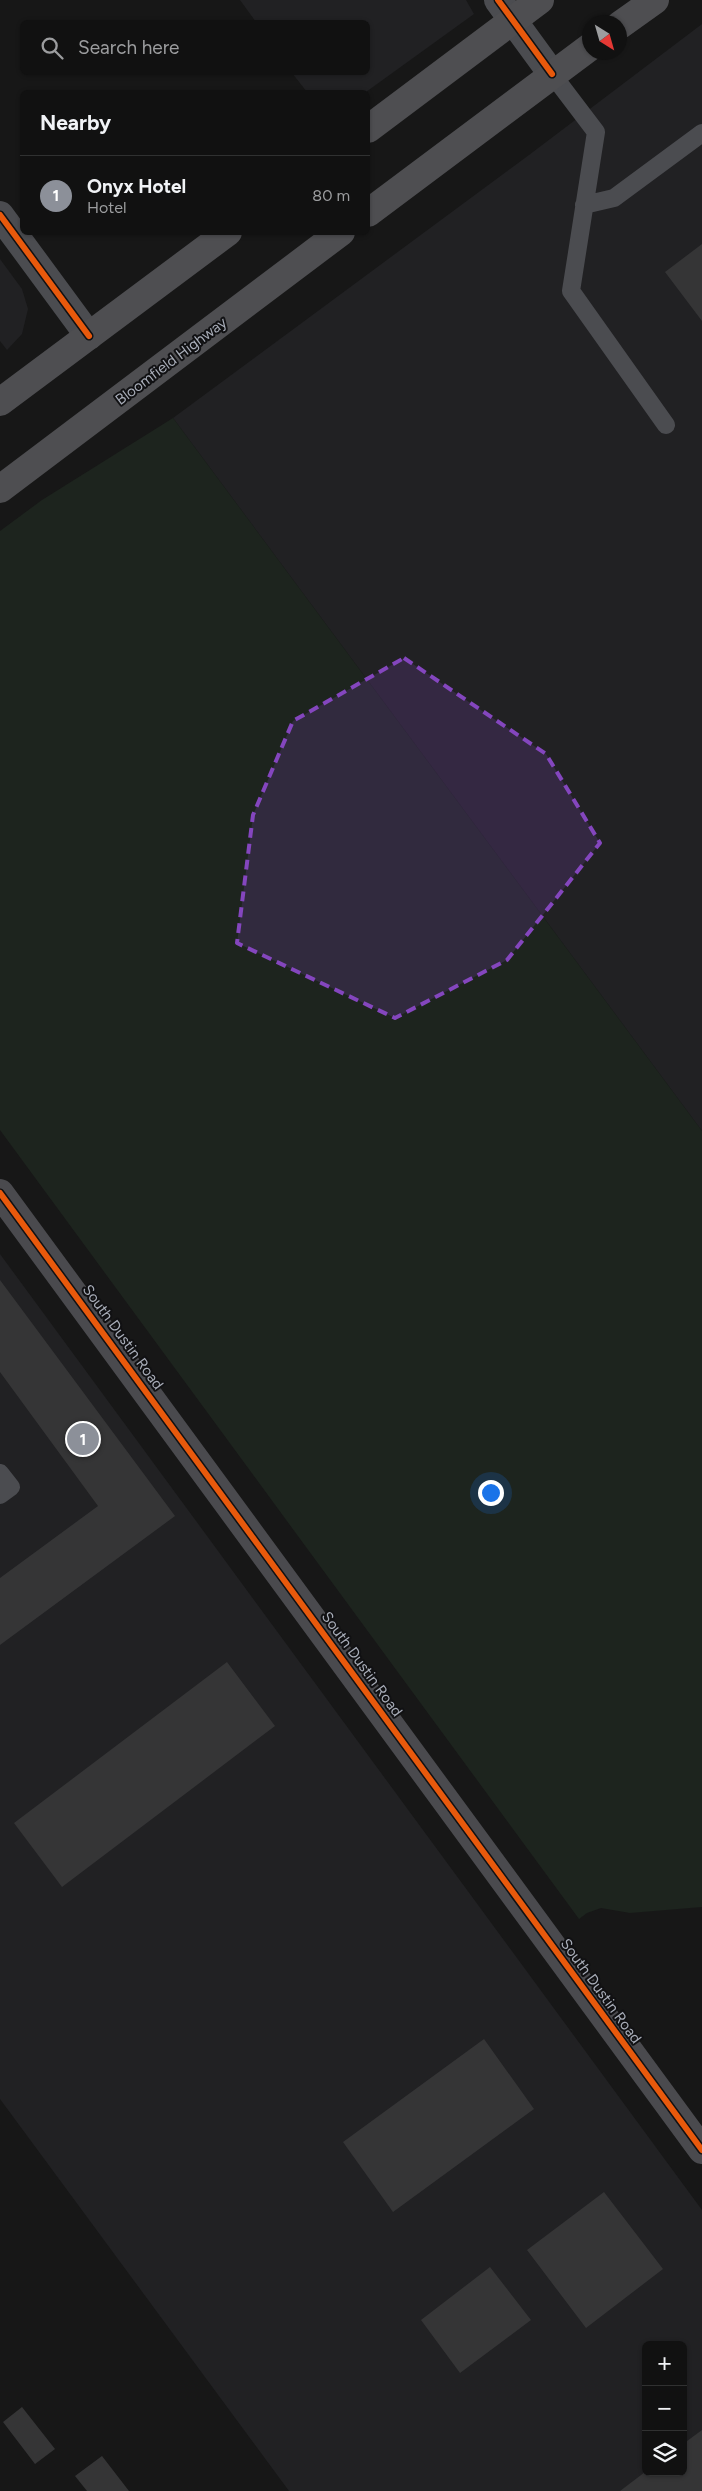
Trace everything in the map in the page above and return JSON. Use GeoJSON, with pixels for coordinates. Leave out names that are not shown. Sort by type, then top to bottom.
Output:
{"type":"FeatureCollection","features":[{"type":"Feature","properties":{"kind":"highway"},"geometry":{"type":"LineString","coordinates":[[370,127],[506,10],[540,0]]}},
{"type":"Feature","properties":{"kind":"highway"},"geometry":{"type":"LineString","coordinates":[[627,21],[655,0]]}},
{"type":"Feature","properties":{"kind":"highway"},"geometry":{"type":"LineString","coordinates":[[370,211],[582,53]]}},
{"type":"Feature","properties":{"kind":"highway"},"geometry":{"type":"LineString","coordinates":[[0,402],[224,235]]}},
{"type":"Feature","properties":{"kind":"highway","name":"Bloomfield Highway"},"geometry":{"type":"LineString","coordinates":[[0,489],[337,235]]}},
{"type":"Feature","properties":{"kind":"street"},"geometry":{"type":"LineString","coordinates":[[506,10],[552,74]]}},
{"type":"Feature","properties":{"kind":"street"},"geometry":{"type":"LineString","coordinates":[[0,215],[89,336]]}},
{"type":"Feature","properties":{"kind":"street","name":"South Dustin Road"},"geometry":{"type":"LineString","coordinates":[[0,1193],[702,2150]]}},
{"type":"Feature","properties":{"kind":"lane"},"geometry":{"type":"LineString","coordinates":[[552,74],[596,132],[571,291],[666,425]]}},
{"type":"Feature","properties":{"kind":"lane"},"geometry":{"type":"LineString","coordinates":[[584,205],[614,198],[702,132]]}},
{"type":"Feature","properties":{"kind":"lane"},"geometry":{"type":"LineString","coordinates":[[0,1473],[11,1487],[0,1495]]}},
{"type":"Feature","properties":{"kind":"highlighted area"},"geometry":{"type":"Polygon","coordinates":[[[404,658],[546,754],[600,843],[507,960],[395,1018],[237,943],[253,815],[293,721],[404,658]]]}},
{"type":"Feature","properties":{"kind":"shaded area"},"geometry":{"type":"Polygon","coordinates":[[[240,0],[466,0],[474,14],[369,90],[305,90],[294,75],[370,75],[370,20],[255,20],[240,0]]]}},
{"type":"Feature","properties":{"kind":"shaded area"},"geometry":{"type":"Polygon","coordinates":[[[702,24],[702,1131],[173,418],[529,155],[702,24]]]}},
{"type":"Feature","properties":{"kind":"shaded area"},"geometry":{"type":"Polygon","coordinates":[[[0,259],[22,289],[28,309],[22,334],[7,350],[0,341],[0,259]]]}},
{"type":"Feature","properties":{"kind":"shaded area"},"geometry":{"type":"Polygon","coordinates":[[[173,418],[702,1131],[702,1907],[630,1913],[601,1908],[587,1913],[579,1919],[0,1130],[0,531],[42,500],[173,418]]]}},
{"type":"Feature","properties":{"kind":"shaded area"},"geometry":{"type":"Polygon","coordinates":[[[0,1254],[702,2210],[702,2491],[289,2491],[0,2099],[0,1254]]]}},
{"type":"Feature","properties":{"kind":"building"},"geometry":{"type":"Polygon","coordinates":[[[702,244],[702,321],[665,272],[702,244]]]}},
{"type":"Feature","properties":{"kind":"building"},"geometry":{"type":"Polygon","coordinates":[[[0,1280],[175,1516],[0,1645],[0,1578],[98,1506],[0,1372],[0,1280]]]}},
{"type":"Feature","properties":{"kind":"building"},"geometry":{"type":"Polygon","coordinates":[[[227,1662],[275,1726],[62,1887],[14,1823],[227,1662]]]}},
{"type":"Feature","properties":{"kind":"building"},"geometry":{"type":"Polygon","coordinates":[[[484,2039],[534,2109],[393,2212],[343,2142],[484,2039]]]}},
{"type":"Feature","properties":{"kind":"building"},"geometry":{"type":"Polygon","coordinates":[[[604,2192],[663,2269],[586,2328],[527,2250],[604,2192]]]}},
{"type":"Feature","properties":{"kind":"building"},"geometry":{"type":"Polygon","coordinates":[[[490,2267],[531,2320],[460,2373],[421,2320],[490,2267]]]}},
{"type":"Feature","properties":{"kind":"building"},"geometry":{"type":"Polygon","coordinates":[[[22,2407],[55,2449],[35,2464],[3,2422],[22,2407]]]}},
{"type":"Feature","properties":{"kind":"building"},"geometry":{"type":"Polygon","coordinates":[[[702,2430],[702,2491],[620,2491],[642,2474],[642,2476],[687,2476],[687,2441],[702,2430]]]}},
{"type":"Feature","properties":{"kind":"building"},"geometry":{"type":"Polygon","coordinates":[[[102,2456],[129,2491],[87,2491],[75,2476],[102,2456]]]}},
{"type":"Feature","properties":{"kind":"cycle path"},"geometry":{"type":"LineString","coordinates":[[498,0],[552,74]]}},
{"type":"Feature","properties":{"kind":"cycle path"},"geometry":{"type":"LineString","coordinates":[[0,215],[89,336]]}},
{"type":"Feature","properties":{"kind":"cycle path"},"geometry":{"type":"LineString","coordinates":[[0,1193],[702,2150]]}},
{"type":"Feature","properties":{"kind":"place","name":"Onyx Hotel"},"geometry":{"type":"Point","coordinates":[83,1439]}}]}
